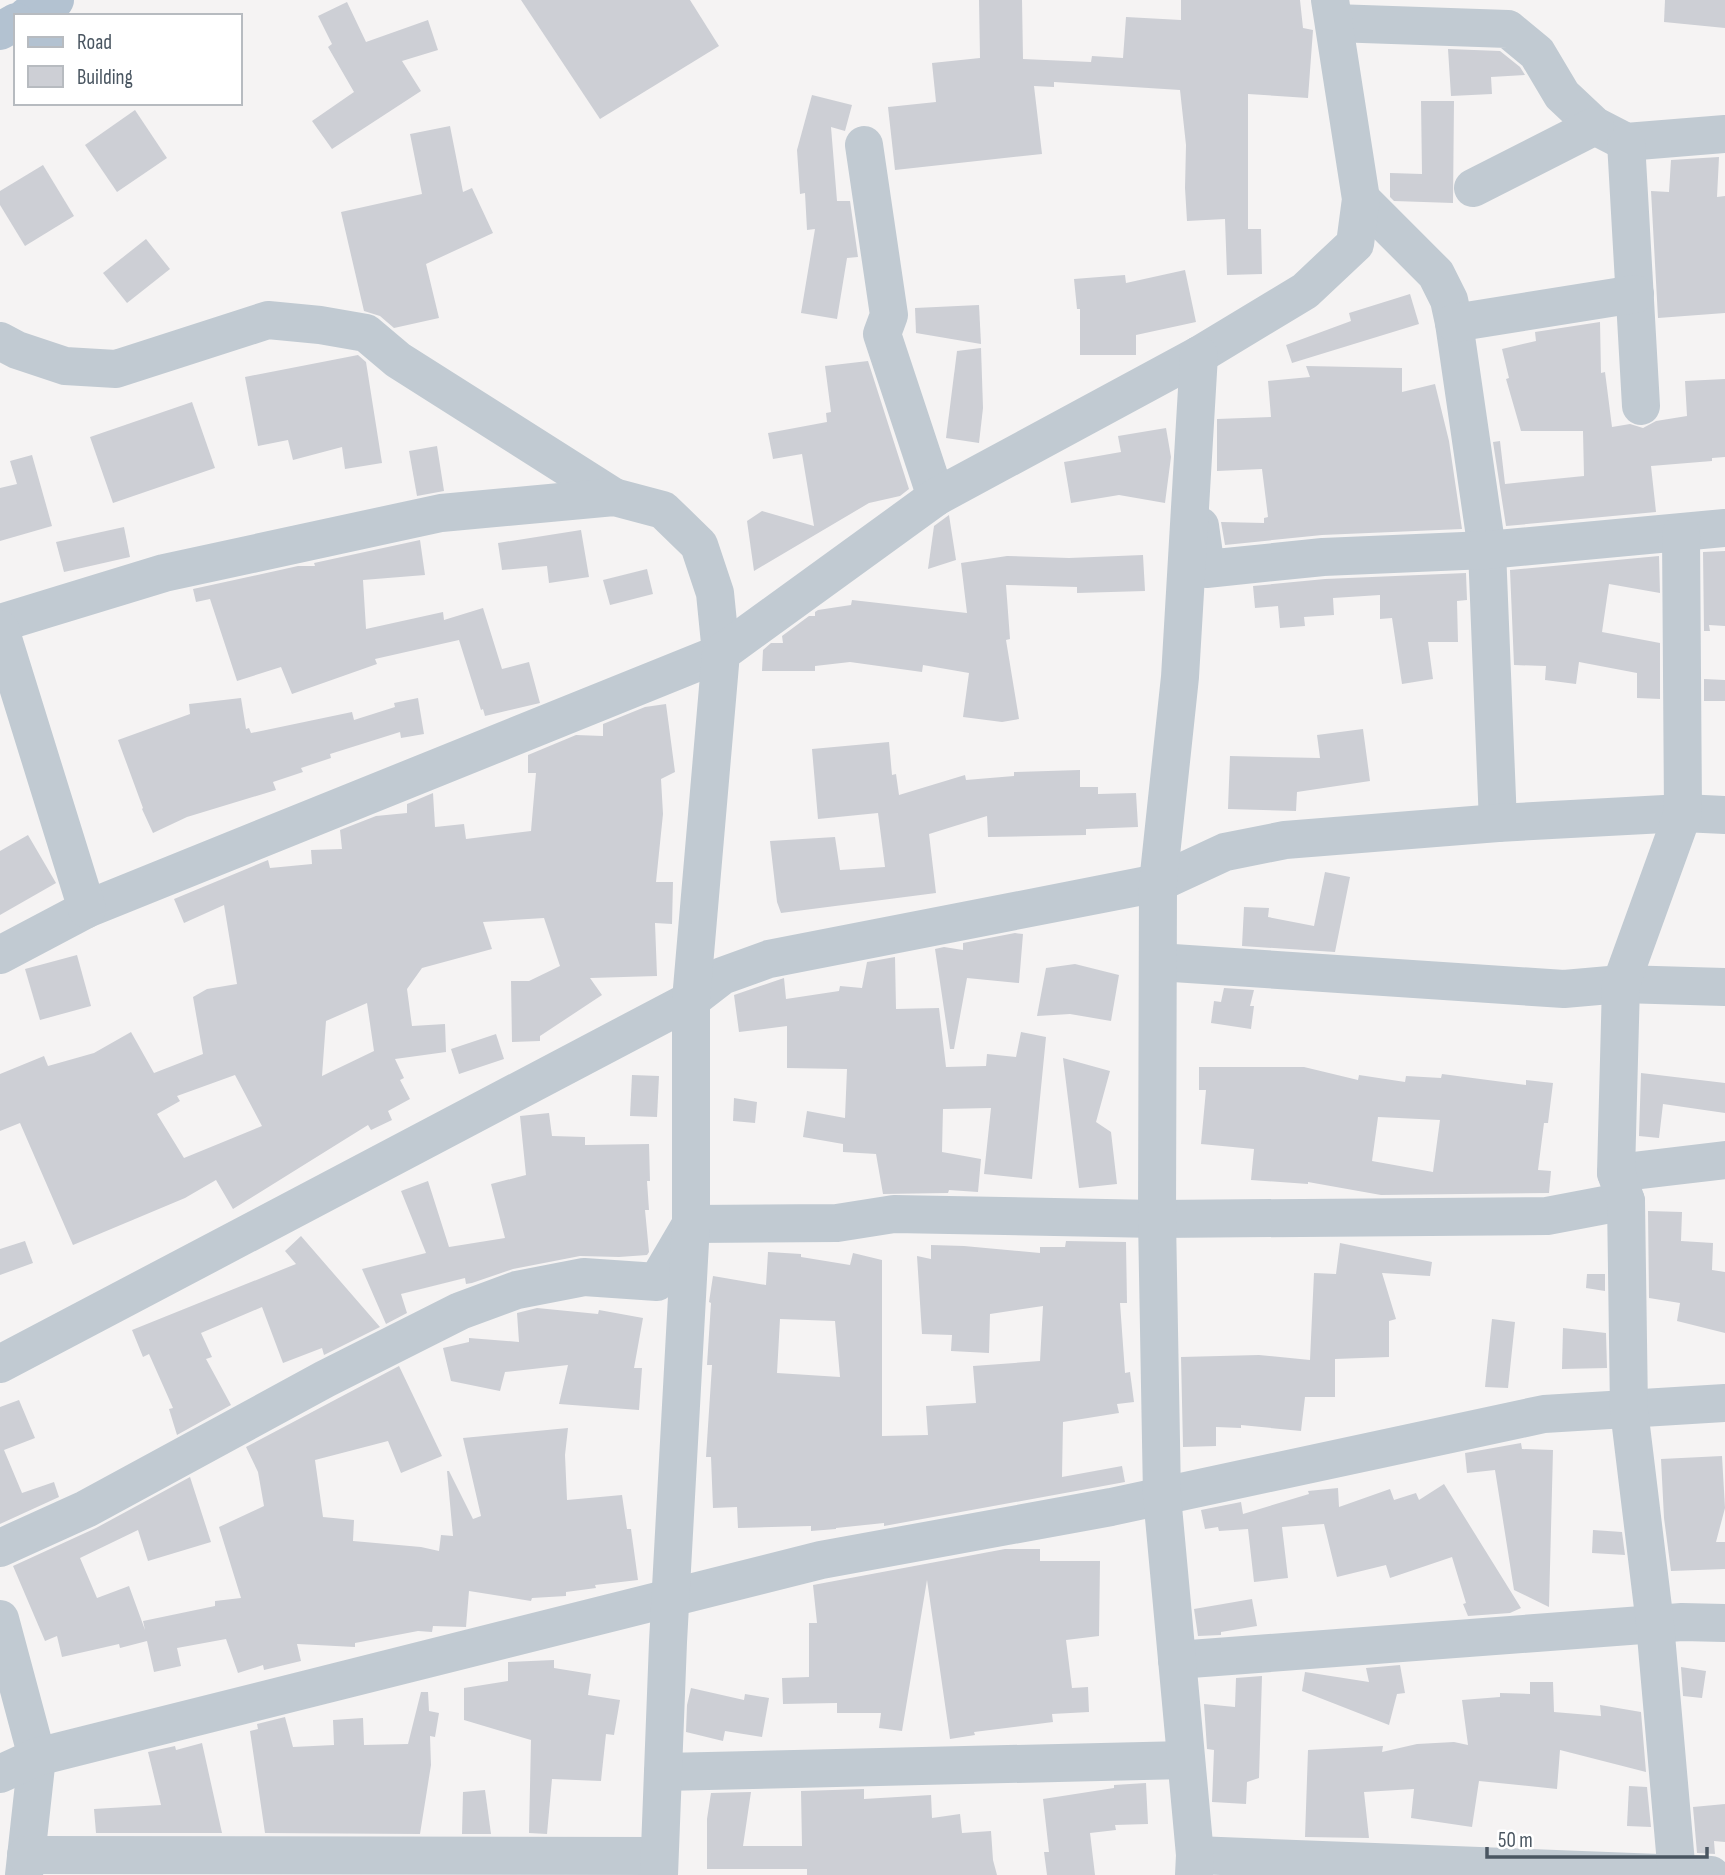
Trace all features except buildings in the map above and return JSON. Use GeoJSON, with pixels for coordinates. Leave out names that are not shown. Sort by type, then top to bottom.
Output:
{"type":"FeatureCollection","features":[{"type":"Feature","properties":{"kind":"main road"},"geometry":{"type":"LineString","coordinates":[[30,14],[55,0]]}},
{"type":"Feature","properties":{"kind":"street"},"geometry":{"type":"LineString","coordinates":[[1355,244],[1361,199],[1332,11],[1508,29],[1537,53],[1562,95],[1610,134],[1635,295],[1641,406]]}},
{"type":"Feature","properties":{"kind":"street"},"geometry":{"type":"LineString","coordinates":[[1474,188],[1610,134],[1725,134]]}},
{"type":"Feature","properties":{"kind":"street"},"geometry":{"type":"LineString","coordinates":[[864,145],[889,315],[882,334],[936,497]]}},
{"type":"Feature","properties":{"kind":"street"},"geometry":{"type":"LineString","coordinates":[[1361,199],[1436,274],[1449,300],[1487,550],[1498,823]]}},
{"type":"Feature","properties":{"kind":"street"},"geometry":{"type":"LineString","coordinates":[[0,955],[87,909],[721,653],[936,497],[1199,355],[1305,291],[1355,244],[1401,238]]}},
{"type":"Feature","properties":{"kind":"street"},"geometry":{"type":"LineString","coordinates":[[1454,323],[1635,295]]}},
{"type":"Feature","properties":{"kind":"street"},"geometry":{"type":"LineString","coordinates":[[0,341],[17,350],[65,366],[116,369],[268,320],[366,333],[398,360],[614,497],[663,510],[699,545],[715,593],[721,653],[691,1000],[691,1224],[659,1866],[25,1865],[37,1757],[0,1619]]}},
{"type":"Feature","properties":{"kind":"street"},"geometry":{"type":"LineString","coordinates":[[1199,355],[1180,677],[1158,883],[1157,1219],[1162,1496],[1195,1865],[1689,1874],[1629,1410],[1621,1187],[1621,984],[1683,813],[1681,534]]}},
{"type":"Feature","properties":{"kind":"street"},"geometry":{"type":"LineString","coordinates":[[1192,465],[1206,569],[1335,556],[1487,550],[1725,528]]}},
{"type":"Feature","properties":{"kind":"street"},"geometry":{"type":"LineString","coordinates":[[0,623],[164,573],[442,513],[614,497]]}},
{"type":"Feature","properties":{"kind":"street"},"geometry":{"type":"LineString","coordinates":[[0,629],[87,909]]}},
{"type":"Feature","properties":{"kind":"street"},"geometry":{"type":"LineString","coordinates":[[0,1364],[691,1000],[722,976],[769,959],[1158,883],[1225,852],[1285,840],[1498,823],[1683,813],[1725,815]]}},
{"type":"Feature","properties":{"kind":"street"},"geometry":{"type":"LineString","coordinates":[[1158,962],[1564,989],[1621,984],[1725,987]]}},
{"type":"Feature","properties":{"kind":"street"},"geometry":{"type":"LineString","coordinates":[[691,1224],[837,1223],[894,1214],[1157,1219],[1547,1216],[1621,1187],[1725,1160]]}},
{"type":"Feature","properties":{"kind":"street"},"geometry":{"type":"LineString","coordinates":[[0,1548],[86,1509],[325,1379],[460,1311],[517,1290],[584,1277],[656,1282],[691,1224]]}},
{"type":"Feature","properties":{"kind":"street"},"geometry":{"type":"LineString","coordinates":[[0,1774],[37,1757],[821,1560],[1162,1496],[1544,1414],[1725,1403]]}},
{"type":"Feature","properties":{"kind":"street"},"geometry":{"type":"LineString","coordinates":[[1177,1660],[1682,1622],[1725,1623]]}},
{"type":"Feature","properties":{"kind":"street"},"geometry":{"type":"LineString","coordinates":[[663,1772],[1186,1760]]}}]}
